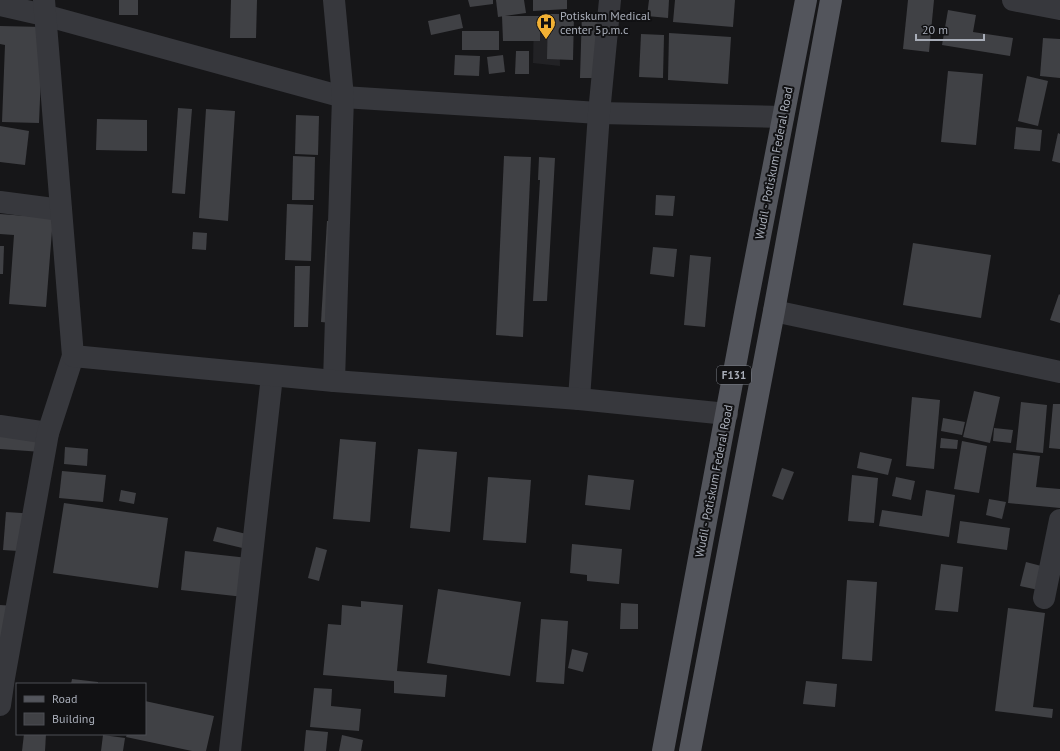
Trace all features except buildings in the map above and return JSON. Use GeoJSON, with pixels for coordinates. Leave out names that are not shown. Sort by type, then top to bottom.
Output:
{"type":"FeatureCollection","features":[{"type":"Feature","properties":{"kind":"main road","name":"Wudil - Potiskum Federal Road"},"geometry":{"type":"LineString","coordinates":[[663,751],[806,0]]}},
{"type":"Feature","properties":{"kind":"main road","name":"F131"},"geometry":{"type":"LineString","coordinates":[[690,751],[774,311],[831,0]]}},
{"type":"Feature","properties":{"kind":"street"},"geometry":{"type":"LineString","coordinates":[[334,0],[343,97],[334,381]]}},
{"type":"Feature","properties":{"kind":"street"},"geometry":{"type":"LineString","coordinates":[[579,399],[599,113],[610,0]]}},
{"type":"Feature","properties":{"kind":"street"},"geometry":{"type":"LineString","coordinates":[[1014,0],[1060,9]]}},
{"type":"Feature","properties":{"kind":"street"},"geometry":{"type":"LineString","coordinates":[[0,5],[44,7],[343,97],[599,113],[783,118]]}},
{"type":"Feature","properties":{"kind":"street"},"geometry":{"type":"LineString","coordinates":[[0,705],[2,678],[48,433],[73,356],[44,7]]}},
{"type":"Feature","properties":{"kind":"street"},"geometry":{"type":"LineString","coordinates":[[0,202],[61,210]]}},
{"type":"Feature","properties":{"kind":"street"},"geometry":{"type":"LineString","coordinates":[[774,311],[1060,372]]}},
{"type":"Feature","properties":{"kind":"street"},"geometry":{"type":"LineString","coordinates":[[73,356],[272,376],[579,399],[727,414]]}},
{"type":"Feature","properties":{"kind":"street"},"geometry":{"type":"LineString","coordinates":[[230,751],[272,376]]}},
{"type":"Feature","properties":{"kind":"street"},"geometry":{"type":"LineString","coordinates":[[0,426],[48,433]]}},
{"type":"Feature","properties":{"kind":"street"},"geometry":{"type":"LineString","coordinates":[[1044,598],[1060,520]]}},
{"type":"Feature","properties":{"kind":"shaded area","name":"Potiskum Medical center 5p.m.c"},"geometry":{"type":"Polygon","coordinates":[[[534,16],[559,16],[560,66],[533,63],[534,16]]]}},
{"type":"Feature","properties":{"kind":"place","name":"Potiskum Medical center 5p.m.c"},"geometry":{"type":"Point","coordinates":[546,40]}}]}
